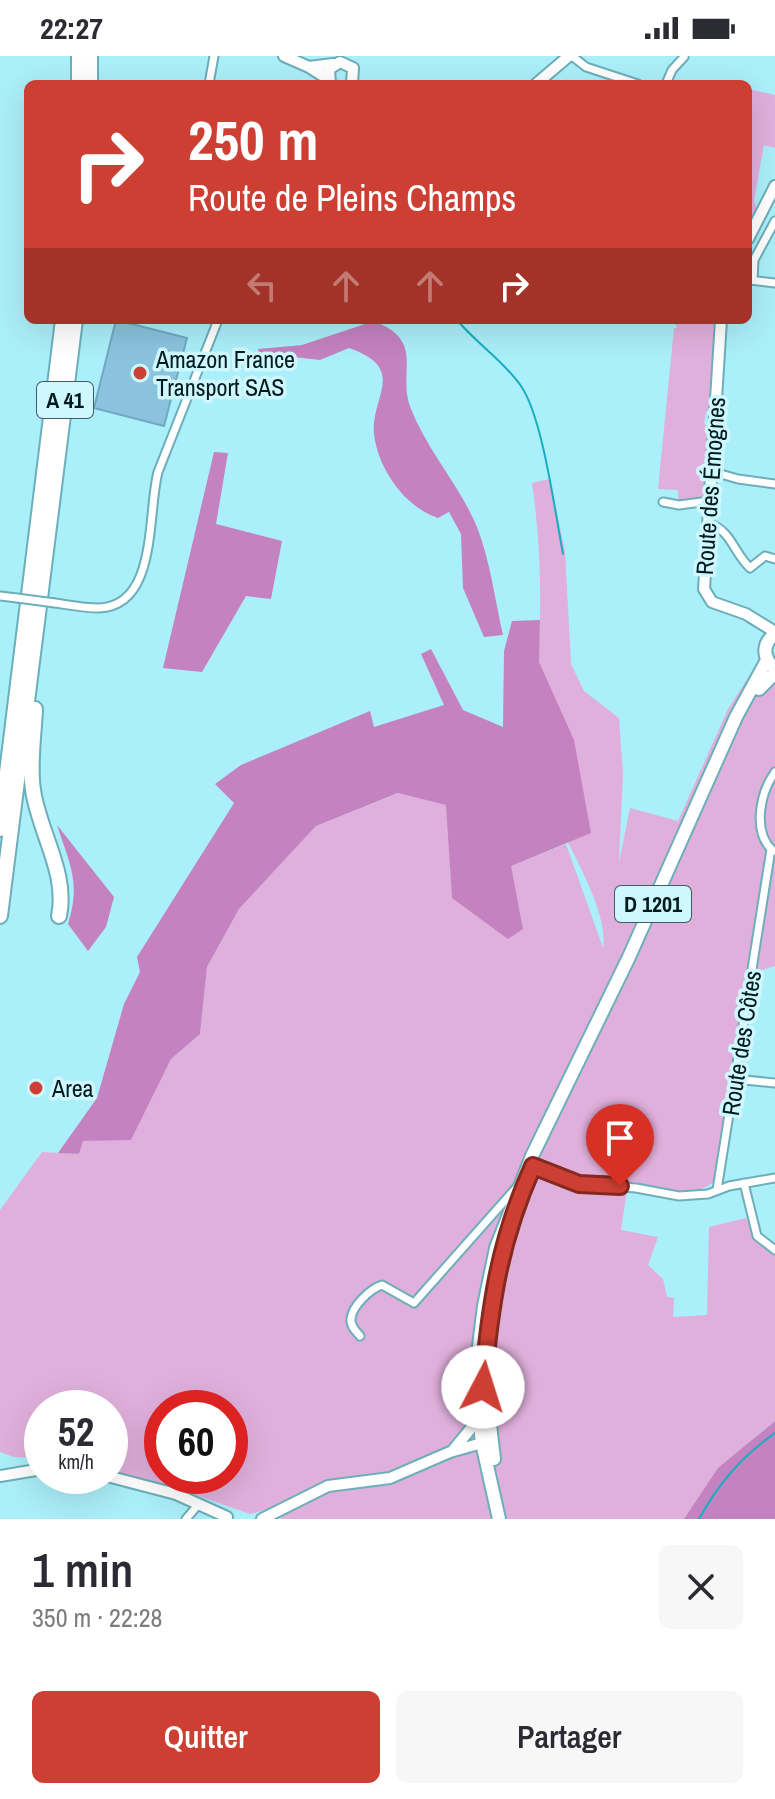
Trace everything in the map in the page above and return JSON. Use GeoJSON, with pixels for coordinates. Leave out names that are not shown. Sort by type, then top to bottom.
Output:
{"type":"FeatureCollection","features":[{"type":"Feature","properties":{"kind":"highway"},"geometry":{"type":"LineString","coordinates":[[79,56],[79,80]]}},
{"type":"Feature","properties":{"kind":"highway"},"geometry":{"type":"LineString","coordinates":[[90,56],[90,80]]}},
{"type":"Feature","properties":{"kind":"highway","name":"A 41"},"geometry":{"type":"LineString","coordinates":[[0,829],[63,324]]}},
{"type":"Feature","properties":{"kind":"highway","name":"A 41"},"geometry":{"type":"LineString","coordinates":[[0,916],[75,324]]}},
{"type":"Feature","properties":{"kind":"highway"},"geometry":{"type":"LineString","coordinates":[[42,591],[32,787],[61,888],[59,916]]}},
{"type":"Feature","properties":{"kind":"highway"},"geometry":{"type":"LineString","coordinates":[[0,818],[6,784]]}},
{"type":"Feature","properties":{"kind":"main road"},"geometry":{"type":"LineString","coordinates":[[772,667],[766,646],[775,633]]}},
{"type":"Feature","properties":{"kind":"main road","name":"D 1201"},"geometry":{"type":"LineString","coordinates":[[506,1519],[491,1440],[485,1366],[490,1303],[503,1244],[533,1166],[736,717],[772,667]]}},
{"type":"Feature","properties":{"kind":"main road","name":"D 1201"},"geometry":{"type":"LineString","coordinates":[[499,1519],[482,1443],[475,1378],[484,1306],[496,1248],[518,1186],[587,1045]]}},
{"type":"Feature","properties":{"kind":"main road"},"geometry":{"type":"LineString","coordinates":[[482,1443],[487,1433],[485,1366]]}},
{"type":"Feature","properties":{"kind":"street"},"geometry":{"type":"LineString","coordinates":[[210,80],[214,56]]}},
{"type":"Feature","properties":{"kind":"street"},"geometry":{"type":"LineString","coordinates":[[284,56],[309,67],[326,80]]}},
{"type":"Feature","properties":{"kind":"street"},"geometry":{"type":"LineString","coordinates":[[541,80],[570,56],[586,67],[626,80]]}},
{"type":"Feature","properties":{"kind":"street"},"geometry":{"type":"LineString","coordinates":[[668,80],[684,57]]}},
{"type":"Feature","properties":{"kind":"street"},"geometry":{"type":"LineString","coordinates":[[309,67],[335,61],[354,74]]}},
{"type":"Feature","properties":{"kind":"street"},"geometry":{"type":"LineString","coordinates":[[329,80],[329,69],[335,61]]}},
{"type":"Feature","properties":{"kind":"street"},"geometry":{"type":"LineString","coordinates":[[752,231],[775,186]]}},
{"type":"Feature","properties":{"kind":"street"},"geometry":{"type":"LineString","coordinates":[[752,270],[754,260],[775,221]]}},
{"type":"Feature","properties":{"kind":"street"},"geometry":{"type":"LineString","coordinates":[[752,280],[775,283]]}},
{"type":"Feature","properties":{"kind":"street"},"geometry":{"type":"LineString","coordinates":[[0,596],[107,607],[124,600],[138,586],[144,569],[152,494],[158,472],[216,324]]}},
{"type":"Feature","properties":{"kind":"street","name":"Route des Émognes"},"geometry":{"type":"LineString","coordinates":[[721,324],[705,593],[712,602],[755,620],[775,633]]}},
{"type":"Feature","properties":{"kind":"street"},"geometry":{"type":"LineString","coordinates":[[710,471],[775,484]]}},
{"type":"Feature","properties":{"kind":"street"},"geometry":{"type":"LineString","coordinates":[[663,502],[679,505],[709,501]]}},
{"type":"Feature","properties":{"kind":"street"},"geometry":{"type":"LineString","coordinates":[[707,523],[726,531],[741,559],[750,568],[765,556],[775,559]]}},
{"type":"Feature","properties":{"kind":"street"},"geometry":{"type":"LineString","coordinates":[[755,620],[766,646]]}},
{"type":"Feature","properties":{"kind":"street"},"geometry":{"type":"LineString","coordinates":[[773,850],[762,834],[760,816],[764,792],[775,772]]}},
{"type":"Feature","properties":{"kind":"street","name":"Route des Côtes"},"geometry":{"type":"LineString","coordinates":[[717,1190],[773,850]]}},
{"type":"Feature","properties":{"kind":"street"},"geometry":{"type":"LineString","coordinates":[[735,1079],[775,1083]]}},
{"type":"Feature","properties":{"kind":"street"},"geometry":{"type":"LineString","coordinates":[[533,1166],[579,1184],[636,1188],[679,1196],[775,1178]]}},
{"type":"Feature","properties":{"kind":"street"},"geometry":{"type":"LineString","coordinates":[[744,1183],[751,1224],[757,1236],[775,1250]]}},
{"type":"Feature","properties":{"kind":"street"},"geometry":{"type":"LineString","coordinates":[[360,1336],[351,1325],[351,1318],[368,1292],[382,1285],[414,1303],[518,1186]]}},
{"type":"Feature","properties":{"kind":"street"},"geometry":{"type":"LineString","coordinates":[[463,1441],[474,1419],[475,1378]]}},
{"type":"Feature","properties":{"kind":"street"},"geometry":{"type":"LineString","coordinates":[[450,1452],[472,1438],[489,1449],[503,1504]]}},
{"type":"Feature","properties":{"kind":"street"},"geometry":{"type":"LineString","coordinates":[[262,1519],[328,1486],[390,1478],[450,1452],[482,1443]]}},
{"type":"Feature","properties":{"kind":"street"},"geometry":{"type":"LineString","coordinates":[[0,1476],[24,1472]]}},
{"type":"Feature","properties":{"kind":"street"},"geometry":{"type":"LineString","coordinates":[[128,1481],[162,1490],[225,1518]]}},
{"type":"Feature","properties":{"kind":"street"},"geometry":{"type":"LineString","coordinates":[[186,1519],[195,1504]]}},
{"type":"Feature","properties":{"kind":"shaded area"},"geometry":{"type":"Polygon","coordinates":[[[752,90],[775,95],[775,148],[764,145],[754,200],[757,211],[752,219],[752,90]]]}},
{"type":"Feature","properties":{"kind":"shaded area"},"geometry":{"type":"Polygon","coordinates":[[[365,324],[380,324],[400,338],[407,359],[406,383],[411,409],[477,527],[489,566],[503,635],[484,637],[463,588],[461,534],[449,512],[438,518],[426,513],[404,496],[387,473],[374,434],[382,385],[378,365],[349,348],[320,360],[259,353],[258,349],[302,345],[365,324]]]}},
{"type":"Feature","properties":{"kind":"shaded area"},"geometry":{"type":"Polygon","coordinates":[[[676,324],[716,324],[711,408],[706,412],[704,424],[710,427],[705,498],[678,502],[678,490],[658,489],[674,328],[677,328],[676,324]]]}},
{"type":"Feature","properties":{"kind":"shaded area"},"geometry":{"type":"Polygon","coordinates":[[[214,452],[228,453],[216,524],[282,541],[271,599],[246,596],[202,672],[163,668],[214,452]]]}},
{"type":"Feature","properties":{"kind":"shaded area"},"geometry":{"type":"Polygon","coordinates":[[[550,479],[565,551],[571,664],[584,691],[619,718],[623,774],[619,862],[630,808],[678,821],[728,709],[757,664],[775,678],[775,966],[749,974],[715,1181],[706,1187],[685,1192],[628,1183],[621,1230],[658,1237],[648,1265],[663,1279],[667,1297],[674,1298],[673,1317],[707,1315],[709,1227],[746,1218],[761,1246],[775,1255],[775,1421],[725,1466],[684,1519],[281,1519],[277,1507],[250,1514],[192,1494],[248,1494],[248,1390],[144,1390],[144,1482],[128,1478],[128,1390],[24,1390],[24,1457],[0,1452],[0,1210],[42,1152],[79,1154],[82,1141],[131,1139],[171,1059],[200,1034],[207,967],[239,909],[316,826],[399,793],[447,805],[452,898],[523,929],[510,866],[566,844],[603,948],[603,929],[588,883],[540,788],[531,760],[539,642],[537,529],[532,483],[550,479]]]}},
{"type":"Feature","properties":{"kind":"shaded area"},"geometry":{"type":"Polygon","coordinates":[[[540,620],[539,662],[574,740],[591,833],[511,866],[523,929],[508,939],[452,898],[446,805],[398,793],[316,826],[239,909],[207,967],[200,1034],[171,1059],[131,1140],[83,1141],[79,1154],[58,1153],[97,1098],[124,1004],[140,972],[137,957],[234,803],[215,784],[241,765],[370,711],[374,727],[444,705],[421,654],[431,649],[463,710],[503,727],[504,651],[512,621],[540,620]]]}},
{"type":"Feature","properties":{"kind":"shaded area"},"geometry":{"type":"Polygon","coordinates":[[[57,825],[114,897],[106,927],[88,951],[68,924],[74,885],[57,825]]]}},
{"type":"Feature","properties":{"kind":"shaded area"},"geometry":{"type":"Polygon","coordinates":[[[775,1421],[775,1519],[684,1519],[718,1468],[775,1421]]]}},
{"type":"Feature","properties":{"kind":"building","name":"Amazon France Transport SAS"},"geometry":{"type":"Polygon","coordinates":[[[115,324],[132,324],[187,338],[164,426],[94,408],[115,324]]]}},
{"type":"Feature","properties":{"kind":"waterway"},"geometry":{"type":"LineString","coordinates":[[461,324],[514,377],[529,401],[542,442],[563,554]]}},
{"type":"Feature","properties":{"kind":"waterway"},"geometry":{"type":"LineString","coordinates":[[699,1519],[732,1472],[775,1433]]}},
{"type":"Feature","properties":{"kind":"place","name":"Amazon France Transport SAS"},"geometry":{"type":"Point","coordinates":[140,373]}},
{"type":"Feature","properties":{"kind":"place","name":"Area"},"geometry":{"type":"Point","coordinates":[36,1088]}},
{"type":"Feature","properties":{"kind":"route"},"geometry":{"type":"LineString","coordinates":[[483,1387],[490,1303],[503,1244],[533,1166],[579,1184],[620,1186]]}}]}
